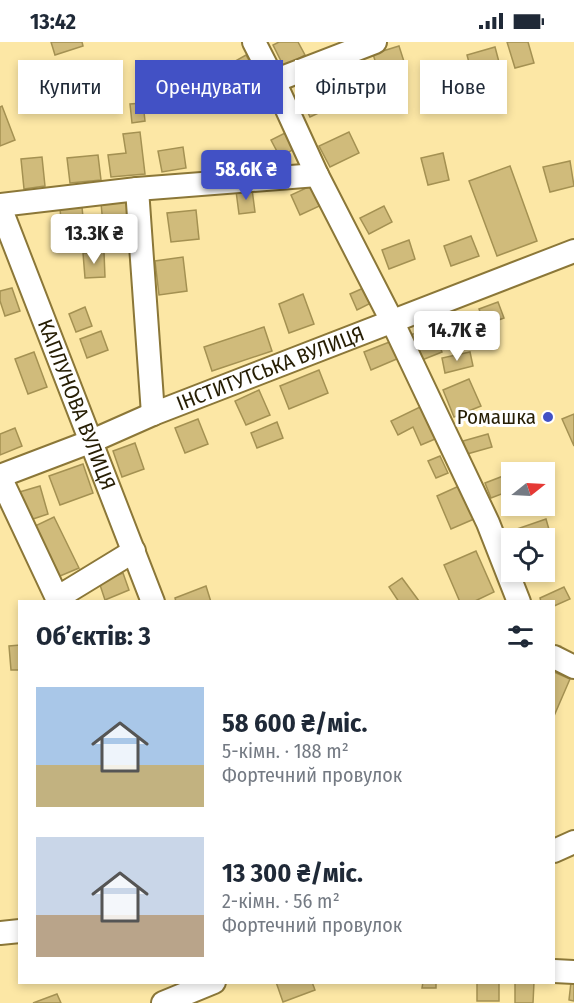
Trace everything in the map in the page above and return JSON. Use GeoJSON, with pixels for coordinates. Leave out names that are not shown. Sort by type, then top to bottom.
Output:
{"type":"FeatureCollection","features":[{"type":"Feature","properties":{"kind":"street"},"geometry":{"type":"LineString","coordinates":[[254,42],[263,60]]}},
{"type":"Feature","properties":{"kind":"street"},"geometry":{"type":"LineString","coordinates":[[283,78],[375,42]]}},
{"type":"Feature","properties":{"kind":"street"},"geometry":{"type":"LineString","coordinates":[[283,101],[317,175],[393,323],[488,523],[518,600]]}},
{"type":"Feature","properties":{"kind":"street"},"geometry":{"type":"LineString","coordinates":[[0,206],[137,189],[317,175]]}},
{"type":"Feature","properties":{"kind":"street"},"geometry":{"type":"LineString","coordinates":[[137,189],[153,414]]}},
{"type":"Feature","properties":{"kind":"street","name":"КАПЛУНОВА ВУЛИЦЯ"},"geometry":{"type":"LineString","coordinates":[[0,206],[152,600]]}},
{"type":"Feature","properties":{"kind":"street","name":"ІНСТИТУТСЬКА ВУЛИЦЯ"},"geometry":{"type":"LineString","coordinates":[[0,476],[92,441],[153,414],[574,251]]}},
{"type":"Feature","properties":{"kind":"street"},"geometry":{"type":"LineString","coordinates":[[0,476],[57,600],[134,551]]}},
{"type":"Feature","properties":{"kind":"street"},"geometry":{"type":"LineString","coordinates":[[555,658],[574,667]]}},
{"type":"Feature","properties":{"kind":"street"},"geometry":{"type":"LineString","coordinates":[[555,851],[574,842]]}},
{"type":"Feature","properties":{"kind":"street"},"geometry":{"type":"LineString","coordinates":[[0,933],[18,932]]}},
{"type":"Feature","properties":{"kind":"street"},"geometry":{"type":"LineString","coordinates":[[555,971],[574,972]]}},
{"type":"Feature","properties":{"kind":"street"},"geometry":{"type":"LineString","coordinates":[[163,1003],[209,984]]}},
{"type":"Feature","properties":{"kind":"building"},"geometry":{"type":"Polygon","coordinates":[[[51,42],[82,42],[83,46],[55,55],[51,42]]]}},
{"type":"Feature","properties":{"kind":"building"},"geometry":{"type":"Polygon","coordinates":[[[279,42],[298,42],[305,55],[284,67],[283,60],[280,60],[273,45],[279,42]]]}},
{"type":"Feature","properties":{"kind":"building"},"geometry":{"type":"Polygon","coordinates":[[[507,42],[528,42],[534,63],[515,68],[507,42]]]}},
{"type":"Feature","properties":{"kind":"building"},"geometry":{"type":"Polygon","coordinates":[[[399,46],[403,60],[375,60],[373,54],[399,46]]]}},
{"type":"Feature","properties":{"kind":"building"},"geometry":{"type":"Polygon","coordinates":[[[495,47],[498,60],[468,60],[467,55],[495,47]]]}},
{"type":"Feature","properties":{"kind":"building"},"geometry":{"type":"Polygon","coordinates":[[[246,55],[249,60],[237,60],[246,55]]]}},
{"type":"Feature","properties":{"kind":"building"},"geometry":{"type":"Polygon","coordinates":[[[130,104],[135,104],[135,114],[144,114],[145,121],[132,123],[130,104]]]}},
{"type":"Feature","properties":{"kind":"building"},"geometry":{"type":"Polygon","coordinates":[[[2,106],[15,140],[0,146],[0,107],[2,106]]]}},
{"type":"Feature","properties":{"kind":"building"},"geometry":{"type":"Polygon","coordinates":[[[140,132],[145,174],[111,177],[108,155],[126,153],[123,134],[140,132]]]}},
{"type":"Feature","properties":{"kind":"building"},"geometry":{"type":"Polygon","coordinates":[[[287,132],[296,148],[280,157],[271,140],[287,132]]]}},
{"type":"Feature","properties":{"kind":"building"},"geometry":{"type":"Polygon","coordinates":[[[349,132],[359,153],[330,167],[319,146],[349,132]]]}},
{"type":"Feature","properties":{"kind":"building"},"geometry":{"type":"Polygon","coordinates":[[[183,147],[186,168],[162,172],[158,151],[183,147]]]}},
{"type":"Feature","properties":{"kind":"building"},"geometry":{"type":"Polygon","coordinates":[[[443,153],[449,180],[428,185],[421,158],[443,153]]]}},
{"type":"Feature","properties":{"kind":"building"},"geometry":{"type":"Polygon","coordinates":[[[98,155],[101,180],[70,183],[67,158],[98,155]]]}},
{"type":"Feature","properties":{"kind":"building"},"geometry":{"type":"Polygon","coordinates":[[[42,157],[45,186],[24,189],[21,159],[42,157]]]}},
{"type":"Feature","properties":{"kind":"building"},"geometry":{"type":"Polygon","coordinates":[[[570,161],[574,186],[550,192],[543,167],[570,161]]]}},
{"type":"Feature","properties":{"kind":"building"},"geometry":{"type":"Polygon","coordinates":[[[510,166],[537,241],[497,256],[469,181],[510,166]]]}},
{"type":"Feature","properties":{"kind":"building"},"geometry":{"type":"Polygon","coordinates":[[[317,183],[326,203],[300,215],[291,195],[317,183]]]}},
{"type":"Feature","properties":{"kind":"building"},"geometry":{"type":"Polygon","coordinates":[[[252,189],[255,212],[239,214],[236,191],[252,189]]]}},
{"type":"Feature","properties":{"kind":"building"},"geometry":{"type":"Polygon","coordinates":[[[128,200],[130,223],[103,225],[101,203],[128,200]]]}},
{"type":"Feature","properties":{"kind":"building"},"geometry":{"type":"Polygon","coordinates":[[[384,206],[392,222],[369,234],[360,218],[384,206]]]}},
{"type":"Feature","properties":{"kind":"building"},"geometry":{"type":"Polygon","coordinates":[[[82,207],[84,228],[62,230],[60,209],[82,207]]]}},
{"type":"Feature","properties":{"kind":"building"},"geometry":{"type":"Polygon","coordinates":[[[196,210],[199,239],[171,242],[167,213],[196,210]]]}},
{"type":"Feature","properties":{"kind":"building"},"geometry":{"type":"Polygon","coordinates":[[[471,236],[479,256],[451,266],[444,246],[471,236]]]}},
{"type":"Feature","properties":{"kind":"building"},"geometry":{"type":"Polygon","coordinates":[[[409,240],[415,259],[389,269],[382,250],[409,240]]]}},
{"type":"Feature","properties":{"kind":"building"},"geometry":{"type":"Polygon","coordinates":[[[104,252],[105,277],[85,278],[83,253],[104,252]]]}},
{"type":"Feature","properties":{"kind":"building"},"geometry":{"type":"Polygon","coordinates":[[[183,257],[187,291],[159,295],[155,261],[183,257]]]}},
{"type":"Feature","properties":{"kind":"building"},"geometry":{"type":"Polygon","coordinates":[[[368,286],[375,301],[357,310],[350,294],[368,286]]]}},
{"type":"Feature","properties":{"kind":"building"},"geometry":{"type":"Polygon","coordinates":[[[12,288],[20,311],[5,316],[0,301],[0,291],[12,288]]]}},
{"type":"Feature","properties":{"kind":"building"},"geometry":{"type":"Polygon","coordinates":[[[303,294],[314,324],[289,333],[279,304],[303,294]]]}},
{"type":"Feature","properties":{"kind":"building"},"geometry":{"type":"Polygon","coordinates":[[[498,302],[504,318],[485,325],[479,309],[498,302]]]}},
{"type":"Feature","properties":{"kind":"building"},"geometry":{"type":"Polygon","coordinates":[[[85,307],[92,326],[76,332],[69,314],[85,307]]]}},
{"type":"Feature","properties":{"kind":"building"},"geometry":{"type":"Polygon","coordinates":[[[432,326],[442,352],[422,360],[411,335],[432,326]]]}},
{"type":"Feature","properties":{"kind":"building"},"geometry":{"type":"Polygon","coordinates":[[[264,327],[272,351],[212,371],[204,347],[264,327]]]}},
{"type":"Feature","properties":{"kind":"building"},"geometry":{"type":"Polygon","coordinates":[[[101,331],[108,350],[87,358],[80,339],[101,331]]]}},
{"type":"Feature","properties":{"kind":"building"},"geometry":{"type":"Polygon","coordinates":[[[392,341],[399,358],[371,370],[364,352],[392,341]]]}},
{"type":"Feature","properties":{"kind":"building"},"geometry":{"type":"Polygon","coordinates":[[[34,352],[47,387],[28,394],[15,359],[34,352]]]}},
{"type":"Feature","properties":{"kind":"building"},"geometry":{"type":"Polygon","coordinates":[[[470,352],[473,366],[445,373],[442,358],[470,352]]]}},
{"type":"Feature","properties":{"kind":"building"},"geometry":{"type":"Polygon","coordinates":[[[319,370],[328,393],[289,409],[280,386],[319,370]]]}},
{"type":"Feature","properties":{"kind":"building"},"geometry":{"type":"Polygon","coordinates":[[[469,379],[481,406],[454,417],[443,390],[469,379]]]}},
{"type":"Feature","properties":{"kind":"building"},"geometry":{"type":"Polygon","coordinates":[[[259,390],[270,415],[246,425],[235,401],[259,390]]]}},
{"type":"Feature","properties":{"kind":"building"},"geometry":{"type":"Polygon","coordinates":[[[420,407],[435,439],[421,445],[413,427],[398,435],[391,421],[420,407]]]}},
{"type":"Feature","properties":{"kind":"building"},"geometry":{"type":"Polygon","coordinates":[[[574,414],[574,446],[562,419],[574,414]]]}},
{"type":"Feature","properties":{"kind":"building"},"geometry":{"type":"Polygon","coordinates":[[[198,419],[208,444],[185,453],[175,428],[198,419]]]}},
{"type":"Feature","properties":{"kind":"building"},"geometry":{"type":"Polygon","coordinates":[[[277,422],[283,438],[257,448],[251,433],[277,422]]]}},
{"type":"Feature","properties":{"kind":"building"},"geometry":{"type":"Polygon","coordinates":[[[15,428],[22,446],[0,455],[0,434],[15,428]]]}},
{"type":"Feature","properties":{"kind":"building"},"geometry":{"type":"Polygon","coordinates":[[[488,434],[492,447],[467,454],[463,441],[488,434]]]}},
{"type":"Feature","properties":{"kind":"building"},"geometry":{"type":"Polygon","coordinates":[[[135,443],[144,469],[122,477],[113,451],[135,443]]]}},
{"type":"Feature","properties":{"kind":"building"},"geometry":{"type":"Polygon","coordinates":[[[440,456],[448,473],[436,478],[428,461],[440,456]]]}},
{"type":"Feature","properties":{"kind":"building"},"geometry":{"type":"Polygon","coordinates":[[[83,464],[93,493],[60,505],[49,476],[83,464]]]}},
{"type":"Feature","properties":{"kind":"building"},"geometry":{"type":"Polygon","coordinates":[[[501,477],[501,494],[491,498],[485,483],[501,477]]]}},
{"type":"Feature","properties":{"kind":"building"},"geometry":{"type":"Polygon","coordinates":[[[40,486],[48,514],[24,522],[16,493],[40,486]]]}},
{"type":"Feature","properties":{"kind":"building"},"geometry":{"type":"Polygon","coordinates":[[[459,486],[474,519],[451,529],[437,496],[459,486]]]}},
{"type":"Feature","properties":{"kind":"building"},"geometry":{"type":"Polygon","coordinates":[[[54,517],[79,568],[60,576],[35,526],[54,517]]]}},
{"type":"Feature","properties":{"kind":"building"},"geometry":{"type":"Polygon","coordinates":[[[546,519],[549,528],[520,528],[546,519]]]}},
{"type":"Feature","properties":{"kind":"building"},"geometry":{"type":"Polygon","coordinates":[[[476,551],[494,592],[477,600],[459,600],[444,565],[476,551]]]}},
{"type":"Feature","properties":{"kind":"building"},"geometry":{"type":"Polygon","coordinates":[[[123,573],[129,590],[105,600],[99,582],[123,573]]]}},
{"type":"Feature","properties":{"kind":"building"},"geometry":{"type":"Polygon","coordinates":[[[402,578],[418,600],[398,600],[389,587],[402,578]]]}},
{"type":"Feature","properties":{"kind":"building"},"geometry":{"type":"Polygon","coordinates":[[[206,586],[210,600],[176,600],[175,598],[206,586]]]}},
{"type":"Feature","properties":{"kind":"building"},"geometry":{"type":"Polygon","coordinates":[[[564,587],[570,599],[555,606],[555,600],[540,600],[540,598],[564,587]]]}},
{"type":"Feature","properties":{"kind":"building"},"geometry":{"type":"Polygon","coordinates":[[[18,645],[18,670],[11,670],[9,646],[18,645]]]}},
{"type":"Feature","properties":{"kind":"building"},"geometry":{"type":"Polygon","coordinates":[[[555,672],[570,679],[555,714],[555,672]]]}},
{"type":"Feature","properties":{"kind":"building"},"geometry":{"type":"Polygon","coordinates":[[[571,982],[574,982],[574,1001],[569,1000],[571,982]]]}},
{"type":"Feature","properties":{"kind":"building"},"geometry":{"type":"Polygon","coordinates":[[[277,984],[313,984],[315,990],[283,1002],[277,984]]]}},
{"type":"Feature","properties":{"kind":"building"},"geometry":{"type":"Polygon","coordinates":[[[423,984],[436,984],[436,988],[422,988],[423,984]]]}},
{"type":"Feature","properties":{"kind":"building"},"geometry":{"type":"Polygon","coordinates":[[[477,984],[499,984],[499,1001],[477,1001],[477,984]]]}},
{"type":"Feature","properties":{"kind":"building"},"geometry":{"type":"Polygon","coordinates":[[[515,984],[534,984],[533,1003],[515,1003],[515,984]]]}},
{"type":"Feature","properties":{"kind":"building"},"geometry":{"type":"Polygon","coordinates":[[[57,994],[61,1003],[33,1003],[57,994]]]}},
{"type":"Feature","properties":{"kind":"place","name":"Ромашка"},"geometry":{"type":"Point","coordinates":[548,417]}}]}
